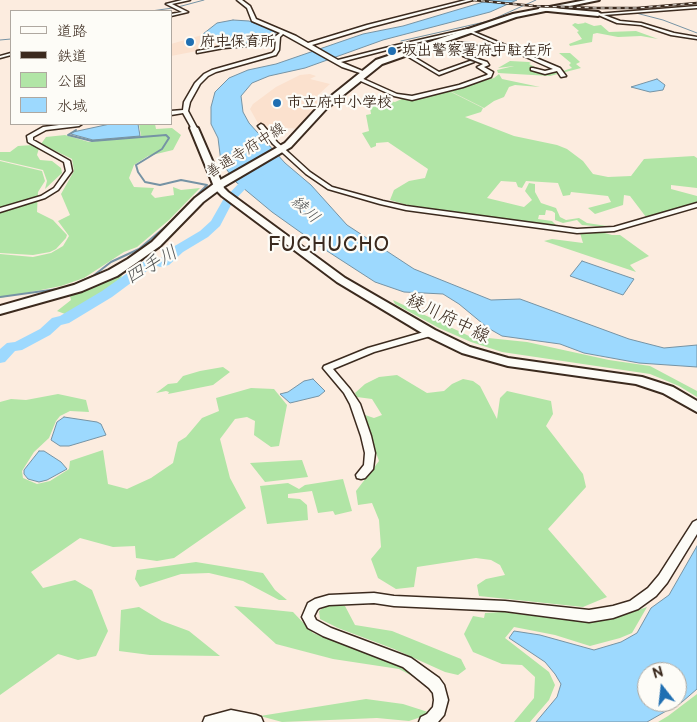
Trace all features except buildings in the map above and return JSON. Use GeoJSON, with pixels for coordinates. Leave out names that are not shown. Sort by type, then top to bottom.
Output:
{"type":"FeatureCollection","features":[{"type":"Feature","properties":{"kind":"main road","name":"善通寺府中線"},"geometry":{"type":"LineString","coordinates":[[0,310],[72,290],[122,268],[156,244],[199,200],[223,182],[281,150],[300,134],[322,107],[379,62],[468,28],[576,1],[596,0]]}},
{"type":"Feature","properties":{"kind":"main road"},"geometry":{"type":"LineString","coordinates":[[540,9],[598,14]]}},
{"type":"Feature","properties":{"kind":"main road","name":"綾川府中線"},"geometry":{"type":"LineString","coordinates":[[194,128],[232,200],[341,280],[431,333],[466,350],[508,362],[637,380],[668,390],[697,407]]}},
{"type":"Feature","properties":{"kind":"street"},"geometry":{"type":"LineString","coordinates":[[172,15],[186,12],[168,4],[188,0]]}},
{"type":"Feature","properties":{"kind":"street"},"geometry":{"type":"LineString","coordinates":[[240,0],[249,7],[252,20],[283,32],[349,69],[363,73]]}},
{"type":"Feature","properties":{"kind":"street"},"geometry":{"type":"LineString","coordinates":[[310,46],[322,40],[471,0]]}},
{"type":"Feature","properties":{"kind":"street"},"geometry":{"type":"LineString","coordinates":[[598,14],[697,7]]}},
{"type":"Feature","properties":{"kind":"street"},"geometry":{"type":"LineString","coordinates":[[598,14],[618,22],[641,24],[673,34],[697,38]]}},
{"type":"Feature","properties":{"kind":"street"},"geometry":{"type":"LineString","coordinates":[[337,62],[468,28],[558,69],[563,76]]}},
{"type":"Feature","properties":{"kind":"street"},"geometry":{"type":"LineString","coordinates":[[199,52],[228,46],[248,45],[278,37],[283,32]]}},
{"type":"Feature","properties":{"kind":"street"},"geometry":{"type":"LineString","coordinates":[[194,128],[185,111],[187,102],[198,82],[206,75],[274,54],[277,50],[278,37]]}},
{"type":"Feature","properties":{"kind":"street"},"geometry":{"type":"LineString","coordinates":[[438,41],[464,43],[496,54]]}},
{"type":"Feature","properties":{"kind":"street"},"geometry":{"type":"LineString","coordinates":[[404,52],[439,74],[472,62]]}},
{"type":"Feature","properties":{"kind":"street"},"geometry":{"type":"LineString","coordinates":[[465,55],[485,63],[494,60]]}},
{"type":"Feature","properties":{"kind":"street"},"geometry":{"type":"LineString","coordinates":[[463,72],[487,65],[485,63]]}},
{"type":"Feature","properties":{"kind":"street"},"geometry":{"type":"LineString","coordinates":[[357,78],[396,95],[412,98],[461,86],[491,73],[479,67]]}},
{"type":"Feature","properties":{"kind":"street"},"geometry":{"type":"LineString","coordinates":[[533,69],[545,72],[558,69]]}},
{"type":"Feature","properties":{"kind":"street"},"geometry":{"type":"LineString","coordinates":[[172,113],[185,111]]}},
{"type":"Feature","properties":{"kind":"street"},"geometry":{"type":"LineString","coordinates":[[0,210],[34,201],[52,192],[70,171],[68,161],[30,141],[30,136],[45,128],[70,125]]}},
{"type":"Feature","properties":{"kind":"street"},"geometry":{"type":"LineString","coordinates":[[261,126],[281,150],[308,173],[340,192],[390,205],[577,231],[614,229],[697,205]]}},
{"type":"Feature","properties":{"kind":"street"},"geometry":{"type":"LineString","coordinates":[[361,475],[369,466],[370,453],[366,436],[355,404],[347,391],[327,368],[371,350],[431,333]]}},
{"type":"Feature","properties":{"kind":"street"},"geometry":{"type":"LineString","coordinates":[[426,722],[432,719],[439,710],[441,700],[439,690],[434,682],[407,662],[327,632],[312,624],[308,617],[315,604],[329,600],[374,598],[394,601],[505,606],[589,616],[613,612],[634,605],[652,592],[697,525]]}},
{"type":"Feature","properties":{"kind":"street"},"geometry":{"type":"LineString","coordinates":[[210,722],[231,717],[245,718],[256,722]]}},
{"type":"Feature","properties":{"kind":"shaded area"},"geometry":{"type":"Polygon","coordinates":[[[202,35],[223,46],[172,56],[172,44],[202,35]]]}},
{"type":"Feature","properties":{"kind":"shaded area"},"geometry":{"type":"Polygon","coordinates":[[[310,74],[316,76],[310,79],[330,84],[317,96],[326,100],[299,129],[259,125],[250,109],[253,104],[276,87],[300,75],[310,74]]]}},
{"type":"Feature","properties":{"kind":"green space"},"geometry":{"type":"Polygon","coordinates":[[[584,22],[594,26],[601,25],[609,32],[636,31],[658,39],[641,36],[618,37],[597,33],[593,34],[592,42],[570,46],[569,44],[582,39],[577,32],[579,31],[572,25],[584,22]]]}},
{"type":"Feature","properties":{"kind":"green space"},"geometry":{"type":"Polygon","coordinates":[[[559,53],[570,53],[580,62],[576,64],[581,68],[550,76],[498,73],[497,70],[514,66],[498,68],[510,61],[529,62],[531,63],[529,64],[543,71],[563,71],[572,68],[569,65],[571,63],[559,53]]]}},
{"type":"Feature","properties":{"kind":"green space"},"geometry":{"type":"Polygon","coordinates":[[[499,74],[502,79],[540,87],[515,85],[509,87],[504,97],[484,108],[448,90],[494,78],[499,74]]]}},
{"type":"Feature","properties":{"kind":"green space"},"geometry":{"type":"Polygon","coordinates":[[[447,90],[483,108],[481,112],[465,117],[514,136],[557,145],[567,149],[583,161],[593,174],[608,177],[631,176],[644,159],[694,156],[697,158],[697,188],[671,185],[671,189],[697,196],[697,202],[646,217],[630,196],[624,195],[623,205],[595,214],[588,208],[611,202],[608,196],[571,192],[570,195],[563,196],[558,183],[526,181],[522,188],[518,187],[516,182],[501,181],[487,198],[524,207],[532,200],[525,191],[529,183],[535,184],[535,192],[541,203],[556,208],[560,217],[566,220],[579,218],[587,223],[607,226],[603,227],[582,225],[577,220],[563,223],[555,220],[555,213],[546,210],[545,215],[539,215],[538,219],[552,221],[557,226],[407,205],[390,200],[394,190],[409,181],[425,178],[428,169],[388,142],[376,143],[376,146],[371,148],[362,133],[369,131],[366,115],[371,114],[370,108],[374,103],[383,100],[395,102],[404,98],[447,90]]]}},
{"type":"Feature","properties":{"kind":"green space"},"geometry":{"type":"Polygon","coordinates":[[[139,125],[155,125],[156,129],[172,128],[181,135],[173,150],[148,156],[134,165],[129,178],[134,187],[154,188],[151,194],[155,198],[174,195],[173,187],[181,190],[200,188],[169,220],[137,247],[124,252],[84,278],[61,286],[0,298],[0,254],[33,257],[51,253],[63,246],[69,236],[58,221],[70,215],[61,194],[74,171],[72,159],[41,144],[46,137],[65,135],[89,142],[141,136],[139,125]]]}},
{"type":"Feature","properties":{"kind":"green space"},"geometry":{"type":"Polygon","coordinates":[[[33,145],[39,148],[37,155],[40,160],[52,161],[61,168],[62,173],[45,189],[47,181],[43,170],[0,160],[0,152],[10,152],[18,146],[33,145]]]}},
{"type":"Feature","properties":{"kind":"green space"},"geometry":{"type":"Polygon","coordinates":[[[0,161],[42,171],[45,181],[38,192],[37,212],[53,220],[67,235],[56,249],[33,255],[0,253],[0,161]]]}},
{"type":"Feature","properties":{"kind":"green space"},"geometry":{"type":"Polygon","coordinates":[[[601,232],[620,235],[649,256],[630,265],[636,272],[544,241],[552,239],[583,243],[580,233],[601,232]]]}},
{"type":"Feature","properties":{"kind":"green space"},"geometry":{"type":"Polygon","coordinates":[[[124,271],[120,280],[100,294],[65,314],[57,311],[71,300],[70,296],[124,271]]]}},
{"type":"Feature","properties":{"kind":"green space"},"geometry":{"type":"Polygon","coordinates":[[[393,300],[469,336],[527,342],[609,360],[650,366],[697,391],[697,397],[679,386],[650,374],[502,352],[471,342],[439,328],[395,304],[393,300]]]}},
{"type":"Feature","properties":{"kind":"green space"},"geometry":{"type":"Polygon","coordinates":[[[223,367],[230,372],[213,385],[168,394],[169,392],[166,391],[156,393],[168,384],[177,383],[183,376],[223,367]]]}},
{"type":"Feature","properties":{"kind":"green space"},"geometry":{"type":"Polygon","coordinates":[[[397,375],[427,393],[444,391],[452,384],[463,379],[473,381],[480,386],[497,419],[500,398],[507,391],[551,401],[553,414],[546,426],[583,474],[586,487],[548,529],[607,597],[583,607],[479,596],[477,585],[486,579],[505,575],[500,565],[491,560],[476,558],[417,567],[414,587],[396,589],[378,578],[371,559],[381,547],[379,520],[372,503],[358,505],[356,491],[379,461],[362,414],[374,418],[382,415],[372,399],[357,397],[355,393],[365,384],[379,377],[397,375]]]}},
{"type":"Feature","properties":{"kind":"green space"},"geometry":{"type":"Polygon","coordinates":[[[251,388],[274,389],[287,405],[279,446],[271,447],[254,435],[255,421],[247,417],[235,419],[220,439],[230,478],[246,508],[174,558],[157,561],[136,558],[135,546],[113,547],[80,538],[31,572],[43,588],[75,580],[92,590],[108,631],[96,656],[78,660],[58,654],[0,695],[0,402],[11,399],[26,400],[58,394],[86,400],[89,412],[70,411],[60,416],[49,438],[34,452],[22,471],[23,478],[37,484],[50,481],[69,469],[70,461],[103,450],[108,484],[127,489],[151,478],[173,463],[178,442],[186,437],[202,418],[219,411],[216,398],[251,388]]]}},
{"type":"Feature","properties":{"kind":"green space"},"geometry":{"type":"Polygon","coordinates":[[[302,460],[308,477],[265,482],[250,463],[302,460]]]}},
{"type":"Feature","properties":{"kind":"green space"},"geometry":{"type":"Polygon","coordinates":[[[343,479],[352,511],[335,515],[333,511],[318,513],[312,491],[288,494],[288,498],[300,499],[307,505],[308,520],[267,524],[260,486],[288,483],[299,489],[305,485],[343,479]]]}},
{"type":"Feature","properties":{"kind":"green space"},"geometry":{"type":"Polygon","coordinates":[[[196,562],[263,573],[275,590],[287,600],[279,600],[243,581],[209,573],[181,574],[140,587],[135,579],[137,570],[196,562]]]}},
{"type":"Feature","properties":{"kind":"green space"},"geometry":{"type":"Polygon","coordinates":[[[327,605],[345,606],[355,625],[392,631],[461,659],[466,669],[458,675],[445,672],[394,649],[338,628],[320,619],[319,611],[327,605]]]}},
{"type":"Feature","properties":{"kind":"green space"},"geometry":{"type":"Polygon","coordinates":[[[234,606],[293,612],[313,633],[413,672],[424,682],[399,669],[333,659],[276,644],[234,606]]]}},
{"type":"Feature","properties":{"kind":"green space"},"geometry":{"type":"Polygon","coordinates":[[[139,607],[162,621],[189,631],[220,656],[150,655],[119,651],[121,610],[139,607]]]}},
{"type":"Feature","properties":{"kind":"green space"},"geometry":{"type":"Polygon","coordinates":[[[647,607],[632,633],[590,646],[555,635],[514,627],[505,638],[549,672],[555,685],[549,700],[530,722],[514,722],[534,698],[535,677],[522,665],[502,664],[473,652],[464,634],[473,616],[484,618],[485,613],[503,612],[584,622],[621,616],[647,607]]]}},
{"type":"Feature","properties":{"kind":"green space"},"geometry":{"type":"Polygon","coordinates":[[[697,694],[697,722],[658,722],[673,712],[687,712],[687,702],[697,694]]]}},
{"type":"Feature","properties":{"kind":"green space"},"geometry":{"type":"Polygon","coordinates":[[[366,699],[403,704],[428,712],[427,715],[409,721],[377,718],[282,722],[260,716],[366,699]]]}},
{"type":"Feature","properties":{"kind":"water","name":"綾川"},"geometry":{"type":"Polygon","coordinates":[[[490,0],[517,0],[490,12],[383,40],[305,68],[269,76],[252,83],[241,96],[243,112],[249,123],[285,163],[311,185],[347,225],[414,269],[491,300],[520,299],[629,339],[664,348],[697,345],[697,367],[639,363],[584,353],[560,344],[502,336],[488,328],[459,304],[443,294],[404,292],[375,282],[272,212],[236,182],[221,162],[218,138],[211,124],[211,107],[215,92],[229,78],[248,70],[276,64],[363,34],[403,26],[490,0]]]}},
{"type":"Feature","properties":{"kind":"water"},"geometry":{"type":"Polygon","coordinates":[[[233,20],[249,21],[273,30],[276,35],[247,45],[226,46],[203,34],[217,23],[233,20]]]}},
{"type":"Feature","properties":{"kind":"water"},"geometry":{"type":"Polygon","coordinates":[[[657,79],[665,85],[663,90],[650,92],[631,87],[657,79]]]}},
{"type":"Feature","properties":{"kind":"water"},"geometry":{"type":"Polygon","coordinates":[[[105,125],[138,125],[140,136],[93,140],[71,134],[105,125]]]}},
{"type":"Feature","properties":{"kind":"water"},"geometry":{"type":"Polygon","coordinates":[[[582,261],[634,279],[623,295],[570,276],[582,261]]]}},
{"type":"Feature","properties":{"kind":"water"},"geometry":{"type":"Polygon","coordinates":[[[313,379],[325,391],[319,396],[290,403],[280,394],[288,392],[304,381],[313,379]]]}},
{"type":"Feature","properties":{"kind":"water"},"geometry":{"type":"Polygon","coordinates":[[[64,417],[97,422],[101,424],[106,435],[69,446],[60,446],[51,440],[57,422],[64,417]]]}},
{"type":"Feature","properties":{"kind":"water"},"geometry":{"type":"Polygon","coordinates":[[[39,451],[44,451],[61,462],[67,469],[47,480],[39,482],[28,479],[24,474],[24,470],[39,451]]]}},
{"type":"Feature","properties":{"kind":"water"},"geometry":{"type":"Polygon","coordinates":[[[697,546],[697,689],[687,698],[687,662],[637,662],[637,712],[664,712],[647,722],[536,722],[557,697],[561,684],[545,662],[509,638],[514,631],[540,635],[594,650],[621,642],[637,633],[651,608],[669,595],[697,546]]]}},
{"type":"Feature","properties":{"kind":"waterway"},"geometry":{"type":"LineString","coordinates":[[178,7],[204,0]]}},
{"type":"Feature","properties":{"kind":"waterway"},"geometry":{"type":"LineString","coordinates":[[401,41],[489,21],[536,0]]}},
{"type":"Feature","properties":{"kind":"waterway"},"geometry":{"type":"LineString","coordinates":[[158,10],[173,8]]}},
{"type":"Feature","properties":{"kind":"waterway"},"geometry":{"type":"LineString","coordinates":[[641,13],[636,13],[663,20],[697,33]]}},
{"type":"Feature","properties":{"kind":"waterway"},"geometry":{"type":"LineString","coordinates":[[0,40],[10,39]]}},
{"type":"Feature","properties":{"kind":"waterway"},"geometry":{"type":"LineString","coordinates":[[71,286],[93,276],[111,262],[139,249],[171,222],[207,185],[181,180],[160,185],[145,182],[138,172],[136,165],[162,149],[169,138],[166,135],[92,141],[68,135],[76,130]]}},
{"type":"Feature","properties":{"kind":"waterway","name":"四手川"},"geometry":{"type":"LineString","coordinates":[[0,358],[12,346],[17,347],[45,332],[57,321],[64,320],[107,294],[155,260],[160,263],[164,262],[176,253],[177,250],[204,234],[216,223],[227,202],[246,182],[259,177]]}},
{"type":"Feature","properties":{"kind":"waterway"},"geometry":{"type":"LineString","coordinates":[[0,297],[65,288]]}},
{"type":"Feature","properties":{"kind":"railway"},"geometry":{"type":"LineString","coordinates":[[473,0],[534,6],[596,8],[637,8],[697,3]]}},
{"type":"Feature","properties":{"kind":"place","name":"府中保育所"},"geometry":{"type":"Point","coordinates":[190,42]}},
{"type":"Feature","properties":{"kind":"place","name":"坂出警察署府中駐在所"},"geometry":{"type":"Point","coordinates":[392,51]}},
{"type":"Feature","properties":{"kind":"place","name":"市立府中小学校"},"geometry":{"type":"Point","coordinates":[277,103]}},
{"type":"Feature","properties":{"kind":"district","name":"FUCHUCHO"},"geometry":{"type":"Point","coordinates":[329,246]}}]}
